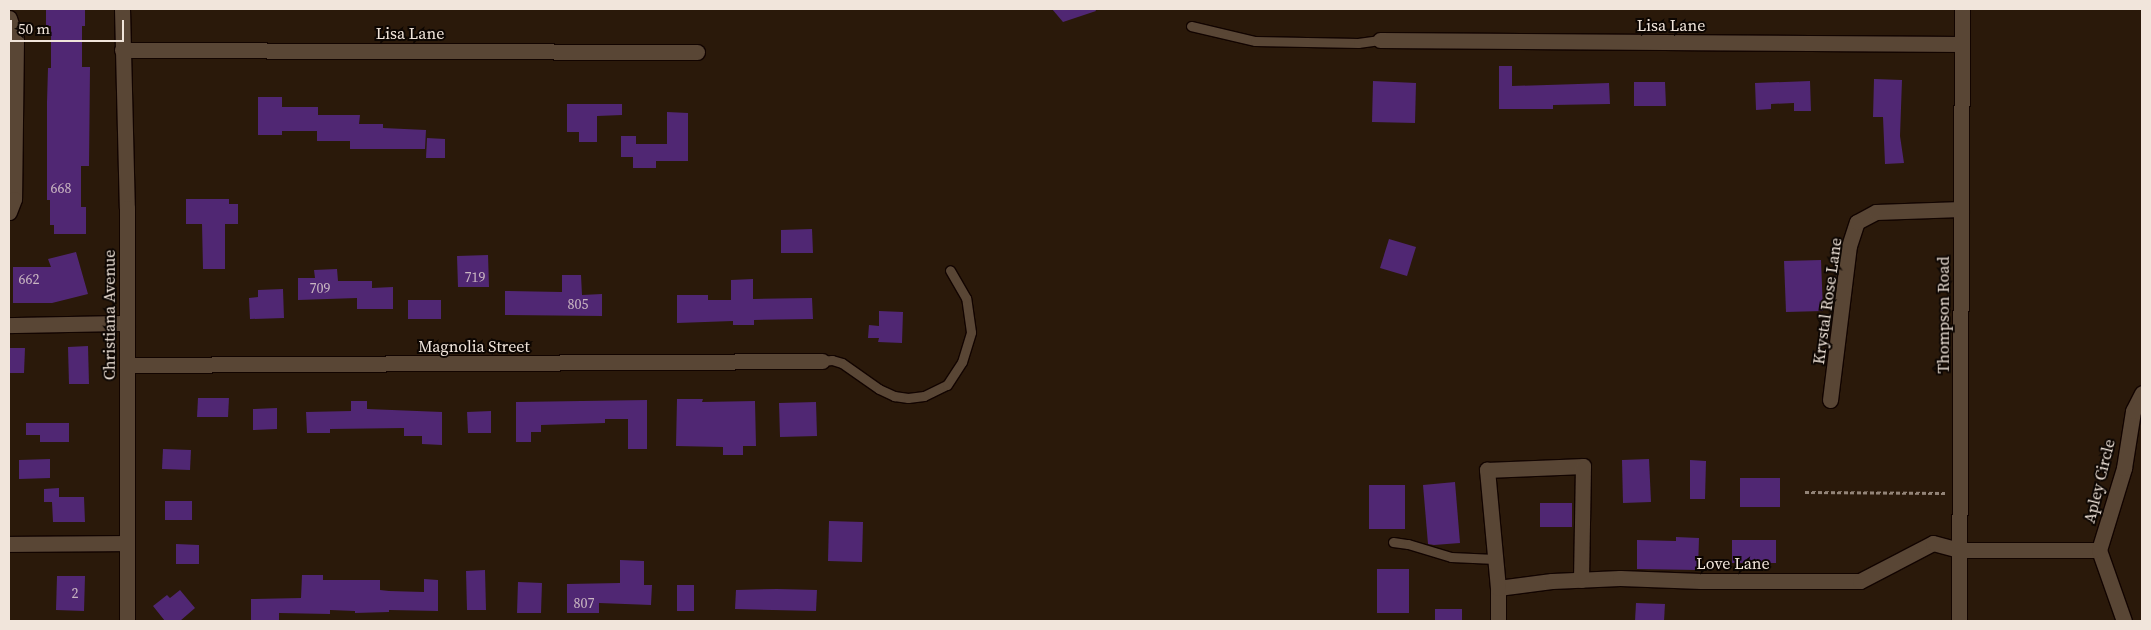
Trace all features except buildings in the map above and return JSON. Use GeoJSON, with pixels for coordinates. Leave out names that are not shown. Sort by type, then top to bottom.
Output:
{"type":"FeatureCollection","features":[{"type":"Feature","properties":{"kind":"street","name":"Christiana Avenue"},"geometry":{"type":"LineString","coordinates":[[122,9],[127,208],[127,621]]}},
{"type":"Feature","properties":{"kind":"street","name":"Thompson Road"},"geometry":{"type":"LineString","coordinates":[[1959,621],[1962,9]]}},
{"type":"Feature","properties":{"kind":"street"},"geometry":{"type":"LineString","coordinates":[[9,18],[16,38],[14,199],[9,212]]}},
{"type":"Feature","properties":{"kind":"street","name":"Lisa Lane"},"geometry":{"type":"LineString","coordinates":[[1380,40],[1962,44]]}},
{"type":"Feature","properties":{"kind":"street","name":"Lisa Lane"},"geometry":{"type":"LineString","coordinates":[[122,50],[697,52]]}},
{"type":"Feature","properties":{"kind":"street","name":"Krystal Rose Lane"},"geometry":{"type":"LineString","coordinates":[[1830,400],[1849,246],[1857,222],[1876,212],[1961,209]]}},
{"type":"Feature","properties":{"kind":"street"},"geometry":{"type":"LineString","coordinates":[[9,325],[127,323]]}},
{"type":"Feature","properties":{"kind":"street","name":"Magnolia Street"},"geometry":{"type":"LineString","coordinates":[[127,365],[822,361]]}},
{"type":"Feature","properties":{"kind":"street","name":"Apley Circle"},"geometry":{"type":"LineString","coordinates":[[2099,550],[2124,468],[2132,411],[2142,393]]}},
{"type":"Feature","properties":{"kind":"street"},"geometry":{"type":"LineString","coordinates":[[1498,621],[1498,588],[1487,470],[1583,466],[1581,580]]}},
{"type":"Feature","properties":{"kind":"street"},"geometry":{"type":"LineString","coordinates":[[9,544],[126,543]]}},
{"type":"Feature","properties":{"kind":"street","name":"Love Lane"},"geometry":{"type":"LineString","coordinates":[[1498,588],[1552,581],[1581,580],[1860,581],[1933,543],[1959,550]]}},
{"type":"Feature","properties":{"kind":"street"},"geometry":{"type":"LineString","coordinates":[[1959,550],[2099,550],[2124,621]]}},
{"type":"Feature","properties":{"kind":"lane"},"geometry":{"type":"LineString","coordinates":[[1190,26],[1255,40],[1358,43],[1380,40]]}},
{"type":"Feature","properties":{"kind":"lane"},"geometry":{"type":"LineString","coordinates":[[822,361],[832,360],[842,363],[879,389],[901,397],[924,396],[947,385],[962,362],[970,332],[966,298],[950,270]]}},
{"type":"Feature","properties":{"kind":"lane"},"geometry":{"type":"LineString","coordinates":[[1393,542],[1408,544],[1451,557],[1495,559]]}},
{"type":"Feature","properties":{"kind":"path"},"geometry":{"type":"LineString","coordinates":[[1805,492],[1959,493]]}}]}
